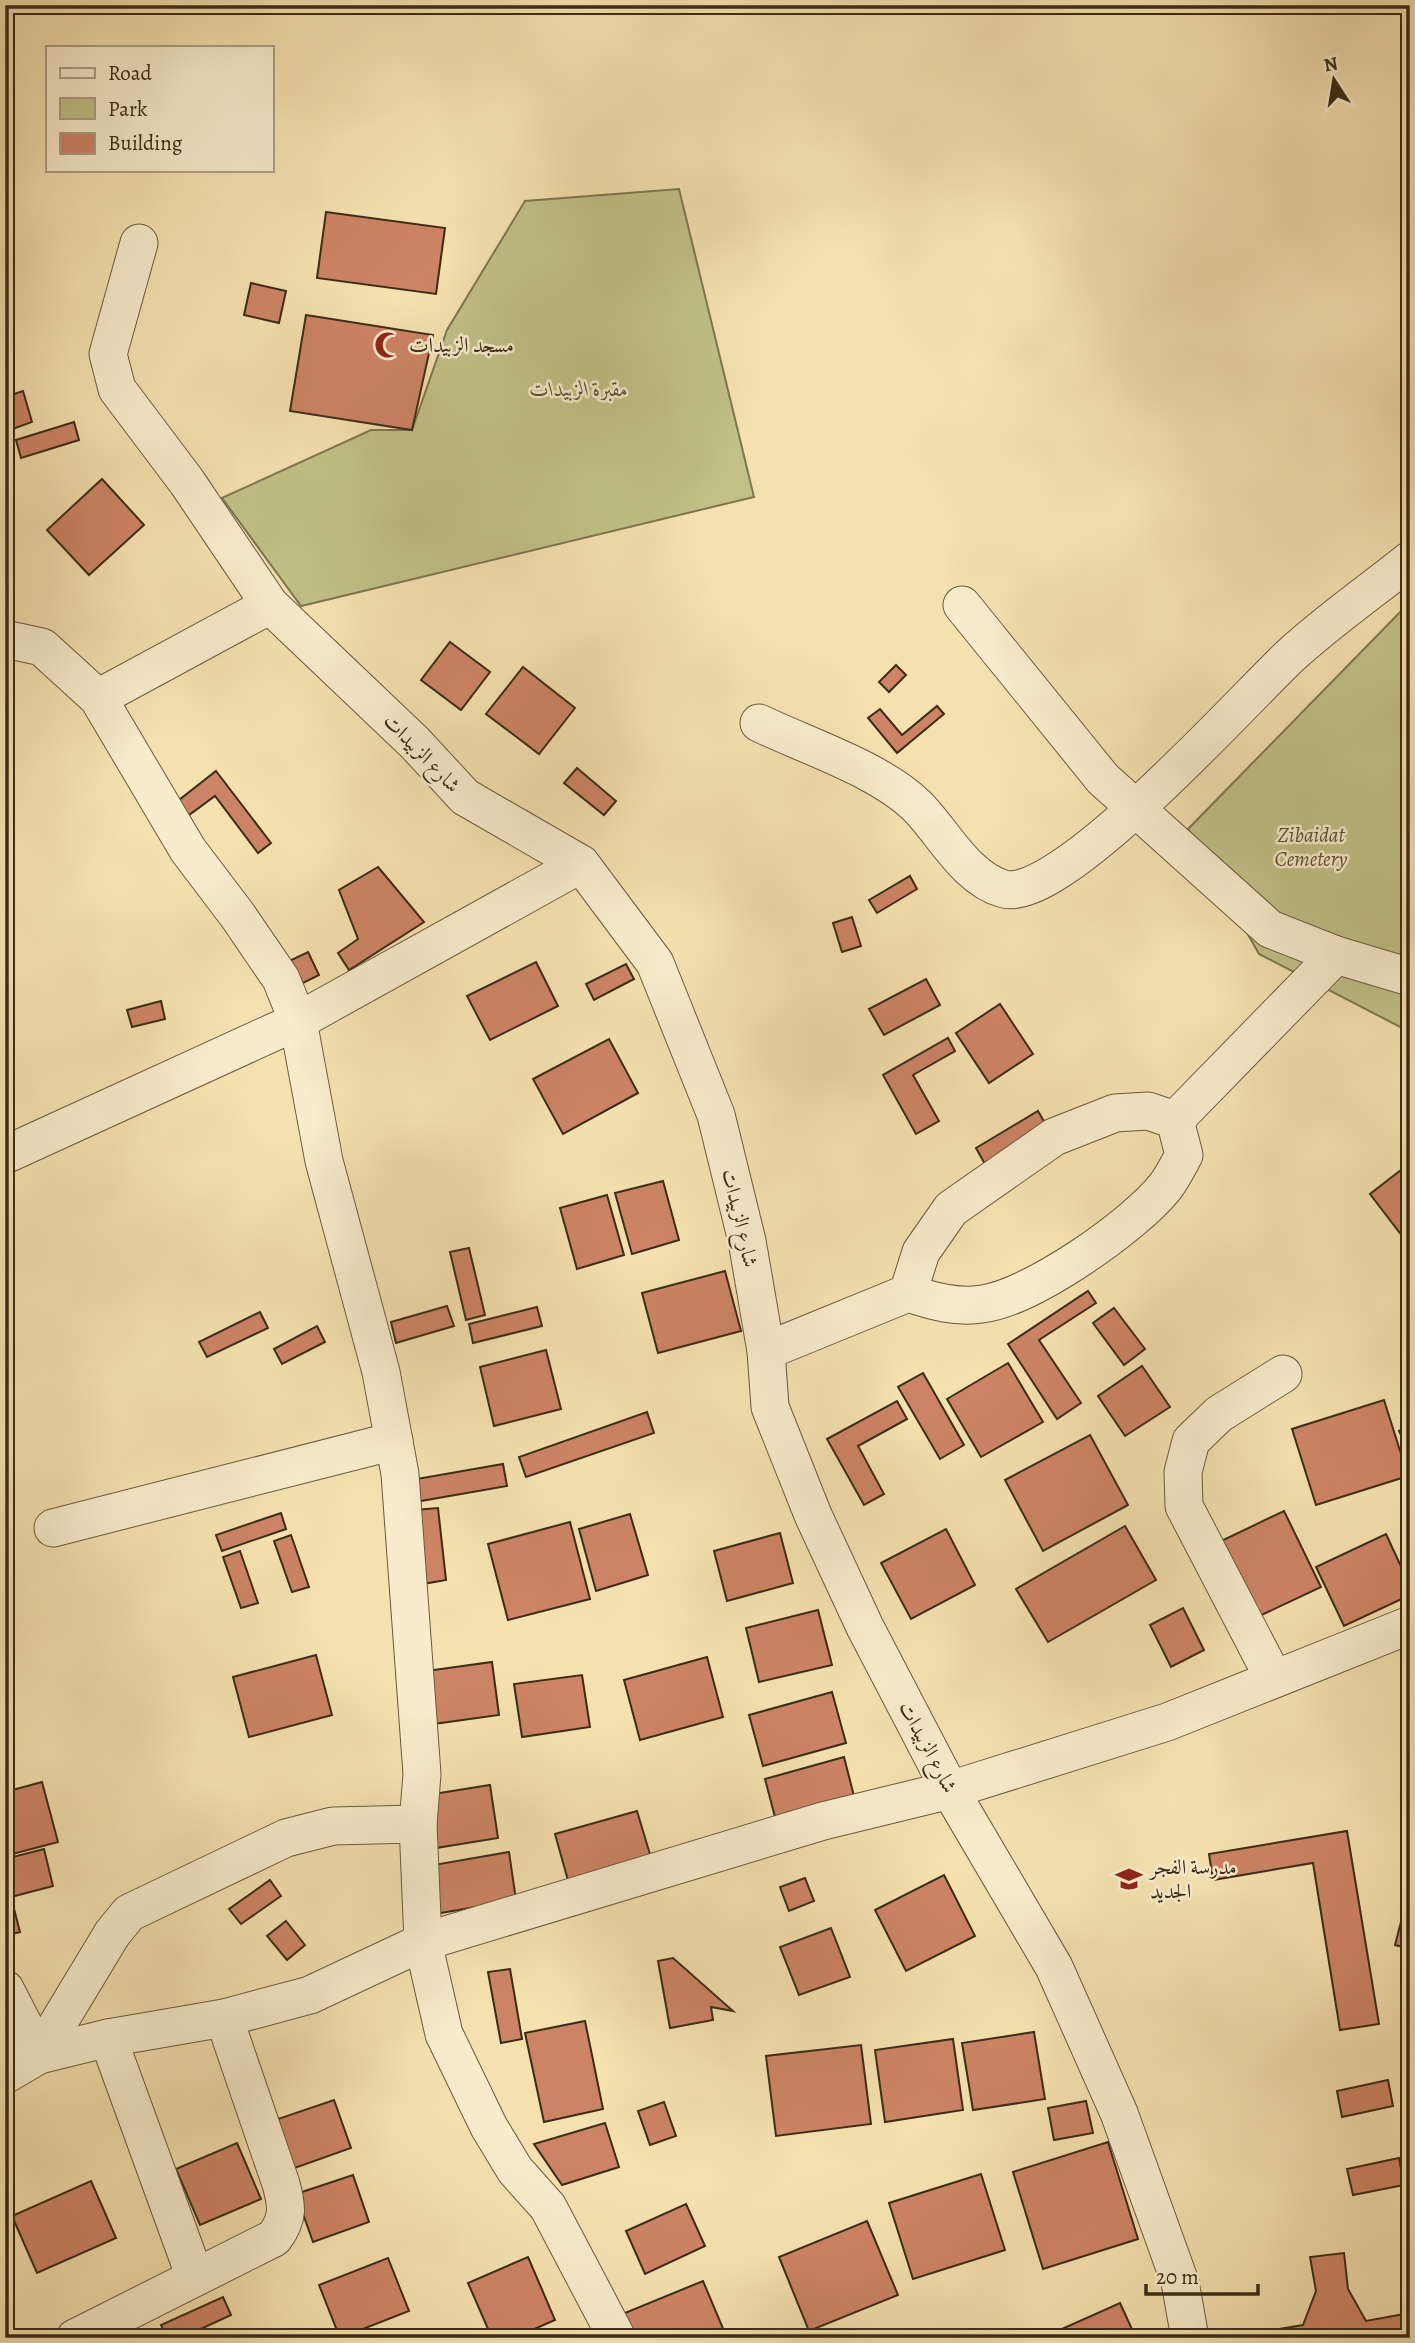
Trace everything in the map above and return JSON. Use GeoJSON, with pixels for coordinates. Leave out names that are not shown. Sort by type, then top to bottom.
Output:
{"type":"FeatureCollection","features":[{"type":"Feature","properties":{"kind":"street","name":"شارع الزبيدات"},"geometry":{"type":"LineString","coordinates":[[139,243],[108,354],[117,389],[187,482],[270,605],[415,743],[465,797],[581,864],[655,963],[716,1115],[747,1241],[766,1351],[770,1407],[813,1515],[865,1627],[950,1790],[1054,1967],[1119,2113],[1180,2282],[1190,2338]]}},
{"type":"Feature","properties":{"kind":"street"},"geometry":{"type":"LineString","coordinates":[[759,723],[886,781],[916,806],[976,874],[1005,890],[1024,888],[1047,877],[1137,810],[1291,656],[1410,560]]}},
{"type":"Feature","properties":{"kind":"street"},"geometry":{"type":"LineString","coordinates":[[98,698],[270,605]]}},
{"type":"Feature","properties":{"kind":"street"},"geometry":{"type":"LineString","coordinates":[[962,605],[1103,779],[1270,929],[1336,955],[1410,977]]}},
{"type":"Feature","properties":{"kind":"street"},"geometry":{"type":"LineString","coordinates":[[5,639],[42,647],[98,698],[188,850],[281,979],[298,1021],[324,1161],[382,1372],[400,1474],[422,1774],[418,1824],[423,1942],[444,2034],[466,2084],[515,2170],[548,2207],[617,2338]]}},
{"type":"Feature","properties":{"kind":"street"},"geometry":{"type":"LineString","coordinates":[[5,1155],[298,1021],[581,864]]}},
{"type":"Feature","properties":{"kind":"street"},"geometry":{"type":"LineString","coordinates":[[1175,1120],[1336,955]]}},
{"type":"Feature","properties":{"kind":"street"},"geometry":{"type":"LineString","coordinates":[[908,1293],[921,1252],[951,1209],[1054,1137],[1115,1113],[1148,1111],[1175,1120]]}},
{"type":"Feature","properties":{"kind":"street"},"geometry":{"type":"LineString","coordinates":[[766,1351],[908,1293],[939,1303],[981,1304],[1014,1296],[1060,1272],[1134,1216],[1164,1188],[1184,1155],[1175,1120]]}},
{"type":"Feature","properties":{"kind":"street"},"geometry":{"type":"LineString","coordinates":[[1274,1679],[1184,1506],[1184,1472],[1191,1440],[1219,1413],[1283,1374]]}},
{"type":"Feature","properties":{"kind":"street"},"geometry":{"type":"LineString","coordinates":[[53,1528],[394,1441]]}},
{"type":"Feature","properties":{"kind":"street"},"geometry":{"type":"LineString","coordinates":[[5,2075],[39,2055],[108,2038],[223,2018],[310,1995],[423,1942],[822,1821],[950,1790],[1167,1722],[1410,1625]]}},
{"type":"Feature","properties":{"kind":"street"},"geometry":{"type":"LineString","coordinates":[[39,2055],[112,1934],[129,1913],[286,1838],[333,1826],[418,1824]]}},
{"type":"Feature","properties":{"kind":"street"},"geometry":{"type":"LineString","coordinates":[[5,1989],[39,2055]]}},
{"type":"Feature","properties":{"kind":"street"},"geometry":{"type":"LineString","coordinates":[[75,2338],[275,2238],[285,2224],[288,2209],[223,2018]]}},
{"type":"Feature","properties":{"kind":"street"},"geometry":{"type":"LineString","coordinates":[[108,2038],[194,2277]]}},
{"type":"Feature","properties":{"kind":"green space","name":"مقبرة الزبيدات"},"geometry":{"type":"Polygon","coordinates":[[[679,189],[754,497],[301,606],[222,498],[371,430],[412,430],[447,330],[525,201],[679,189]]]}},
{"type":"Feature","properties":{"kind":"green space","name":"Zibaidat Cemetery"},"geometry":{"type":"Polygon","coordinates":[[[1408,604],[1410,1032],[1259,954],[1188,829],[1408,604]]]}},
{"type":"Feature","properties":{"kind":"building"},"geometry":{"type":"Polygon","coordinates":[[[326,212],[445,228],[436,294],[317,278],[326,212]]]}},
{"type":"Feature","properties":{"kind":"building"},"geometry":{"type":"Polygon","coordinates":[[[251,283],[286,291],[279,323],[244,315],[251,283]]]}},
{"type":"Feature","properties":{"kind":"building","name":"مسجد الزبيدات"},"geometry":{"type":"Polygon","coordinates":[[[306,315],[433,335],[412,430],[290,411],[306,315]]]}},
{"type":"Feature","properties":{"kind":"building"},"geometry":{"type":"Polygon","coordinates":[[[23,391],[32,422],[10,430],[5,413],[5,397],[23,391]]]}},
{"type":"Feature","properties":{"kind":"building"},"geometry":{"type":"Polygon","coordinates":[[[74,422],[79,440],[21,458],[16,440],[74,422]]]}},
{"type":"Feature","properties":{"kind":"building"},"geometry":{"type":"Polygon","coordinates":[[[102,479],[144,525],[89,575],[47,530],[102,479]]]}},
{"type":"Feature","properties":{"kind":"building"},"geometry":{"type":"Polygon","coordinates":[[[450,642],[490,672],[461,710],[421,680],[450,642]]]}},
{"type":"Feature","properties":{"kind":"building"},"geometry":{"type":"Polygon","coordinates":[[[896,665],[906,675],[889,692],[879,682],[896,665]]]}},
{"type":"Feature","properties":{"kind":"building"},"geometry":{"type":"Polygon","coordinates":[[[523,667],[575,708],[539,754],[486,714],[523,667]]]}},
{"type":"Feature","properties":{"kind":"building"},"geometry":{"type":"Polygon","coordinates":[[[937,706],[944,714],[897,753],[868,718],[880,709],[902,735],[937,706]]]}},
{"type":"Feature","properties":{"kind":"building"},"geometry":{"type":"Polygon","coordinates":[[[577,768],[616,801],[604,815],[564,783],[577,768]]]}},
{"type":"Feature","properties":{"kind":"building"},"geometry":{"type":"Polygon","coordinates":[[[216,771],[271,843],[258,853],[215,796],[185,818],[174,804],[216,771]]]}},
{"type":"Feature","properties":{"kind":"building"},"geometry":{"type":"Polygon","coordinates":[[[378,867],[424,922],[349,970],[338,953],[358,939],[339,890],[378,867]]]}},
{"type":"Feature","properties":{"kind":"building"},"geometry":{"type":"Polygon","coordinates":[[[910,876],[917,889],[877,913],[869,900],[910,876]]]}},
{"type":"Feature","properties":{"kind":"building"},"geometry":{"type":"Polygon","coordinates":[[[852,917],[861,946],[842,952],[833,923],[852,917]]]}},
{"type":"Feature","properties":{"kind":"building"},"geometry":{"type":"Polygon","coordinates":[[[308,952],[319,975],[295,987],[283,964],[308,952]]]}},
{"type":"Feature","properties":{"kind":"building"},"geometry":{"type":"Polygon","coordinates":[[[536,962],[558,1006],[490,1040],[467,996],[536,962]]]}},
{"type":"Feature","properties":{"kind":"building"},"geometry":{"type":"Polygon","coordinates":[[[626,964],[634,979],[594,1000],[586,984],[626,964]]]}},
{"type":"Feature","properties":{"kind":"building"},"geometry":{"type":"Polygon","coordinates":[[[926,979],[940,1005],[884,1035],[869,1009],[926,979]]]}},
{"type":"Feature","properties":{"kind":"building"},"geometry":{"type":"Polygon","coordinates":[[[161,1001],[165,1019],[132,1027],[127,1010],[161,1001]]]}},
{"type":"Feature","properties":{"kind":"building"},"geometry":{"type":"Polygon","coordinates":[[[1000,1004],[1033,1054],[989,1083],[956,1033],[1000,1004]]]}},
{"type":"Feature","properties":{"kind":"building"},"geometry":{"type":"Polygon","coordinates":[[[948,1038],[955,1051],[913,1075],[939,1121],[916,1134],[883,1075],[948,1038]]]}},
{"type":"Feature","properties":{"kind":"building"},"geometry":{"type":"Polygon","coordinates":[[[609,1039],[638,1093],[563,1134],[533,1079],[609,1039]]]}},
{"type":"Feature","properties":{"kind":"building"},"geometry":{"type":"Polygon","coordinates":[[[1038,1111],[1049,1130],[986,1166],[976,1148],[1038,1111]]]}},
{"type":"Feature","properties":{"kind":"building"},"geometry":{"type":"Polygon","coordinates":[[[1410,1163],[1410,1238],[1406,1241],[1370,1194],[1410,1163]]]}},
{"type":"Feature","properties":{"kind":"building"},"geometry":{"type":"Polygon","coordinates":[[[663,1181],[679,1240],[632,1254],[615,1193],[663,1181]]]}},
{"type":"Feature","properties":{"kind":"building"},"geometry":{"type":"Polygon","coordinates":[[[607,1195],[624,1255],[577,1269],[560,1208],[607,1195]]]}},
{"type":"Feature","properties":{"kind":"building"},"geometry":{"type":"Polygon","coordinates":[[[469,1248],[485,1315],[466,1320],[450,1252],[469,1248]]]}},
{"type":"Feature","properties":{"kind":"building"},"geometry":{"type":"Polygon","coordinates":[[[725,1271],[741,1331],[658,1353],[642,1293],[725,1271]]]}},
{"type":"Feature","properties":{"kind":"building"},"geometry":{"type":"Polygon","coordinates":[[[1088,1291],[1096,1303],[1039,1340],[1081,1403],[1057,1419],[1008,1344],[1088,1291]]]}},
{"type":"Feature","properties":{"kind":"building"},"geometry":{"type":"Polygon","coordinates":[[[447,1306],[454,1326],[396,1343],[391,1322],[447,1306]]]}},
{"type":"Feature","properties":{"kind":"building"},"geometry":{"type":"Polygon","coordinates":[[[537,1307],[542,1326],[473,1343],[469,1324],[537,1307]]]}},
{"type":"Feature","properties":{"kind":"building"},"geometry":{"type":"Polygon","coordinates":[[[1114,1308],[1145,1349],[1124,1365],[1093,1323],[1114,1308]]]}},
{"type":"Feature","properties":{"kind":"building"},"geometry":{"type":"Polygon","coordinates":[[[260,1312],[268,1328],[207,1357],[199,1342],[260,1312]]]}},
{"type":"Feature","properties":{"kind":"building"},"geometry":{"type":"Polygon","coordinates":[[[317,1326],[325,1342],[282,1364],[274,1349],[317,1326]]]}},
{"type":"Feature","properties":{"kind":"building"},"geometry":{"type":"Polygon","coordinates":[[[546,1350],[561,1409],[494,1426],[480,1367],[546,1350]]]}},
{"type":"Feature","properties":{"kind":"building"},"geometry":{"type":"Polygon","coordinates":[[[1008,1363],[1043,1422],[981,1457],[947,1399],[1008,1363]]]}},
{"type":"Feature","properties":{"kind":"building"},"geometry":{"type":"Polygon","coordinates":[[[1142,1366],[1170,1407],[1125,1436],[1098,1396],[1142,1366]]]}},
{"type":"Feature","properties":{"kind":"building"},"geometry":{"type":"Polygon","coordinates":[[[923,1373],[964,1445],[940,1459],[898,1387],[923,1373]]]}},
{"type":"Feature","properties":{"kind":"building"},"geometry":{"type":"Polygon","coordinates":[[[1384,1400],[1408,1476],[1316,1505],[1292,1429],[1384,1400]]]}},
{"type":"Feature","properties":{"kind":"building"},"geometry":{"type":"Polygon","coordinates":[[[897,1401],[907,1419],[858,1446],[884,1494],[864,1505],[827,1439],[897,1401]]]}},
{"type":"Feature","properties":{"kind":"building"},"geometry":{"type":"Polygon","coordinates":[[[647,1412],[654,1433],[526,1477],[519,1457],[647,1412]]]}},
{"type":"Feature","properties":{"kind":"building"},"geometry":{"type":"Polygon","coordinates":[[[1410,1425],[1410,1453],[1399,1431],[1410,1425]]]}},
{"type":"Feature","properties":{"kind":"building"},"geometry":{"type":"Polygon","coordinates":[[[1090,1435],[1128,1505],[1043,1551],[1005,1480],[1090,1435]]]}},
{"type":"Feature","properties":{"kind":"building"},"geometry":{"type":"Polygon","coordinates":[[[503,1464],[507,1486],[415,1502],[411,1480],[503,1464]]]}},
{"type":"Feature","properties":{"kind":"building"},"geometry":{"type":"Polygon","coordinates":[[[438,1508],[446,1580],[423,1584],[415,1510],[438,1508]]]}},
{"type":"Feature","properties":{"kind":"building"},"geometry":{"type":"Polygon","coordinates":[[[1284,1511],[1321,1587],[1253,1619],[1217,1543],[1284,1511]]]}},
{"type":"Feature","properties":{"kind":"building"},"geometry":{"type":"Polygon","coordinates":[[[281,1513],[286,1529],[222,1551],[216,1535],[281,1513]]]}},
{"type":"Feature","properties":{"kind":"building"},"geometry":{"type":"Polygon","coordinates":[[[630,1514],[648,1575],[596,1591],[579,1529],[630,1514]]]}},
{"type":"Feature","properties":{"kind":"building"},"geometry":{"type":"Polygon","coordinates":[[[570,1522],[590,1599],[508,1620],[488,1544],[570,1522]]]}},
{"type":"Feature","properties":{"kind":"building"},"geometry":{"type":"Polygon","coordinates":[[[1125,1526],[1156,1580],[1048,1642],[1016,1589],[1125,1526]]]}},
{"type":"Feature","properties":{"kind":"building"},"geometry":{"type":"Polygon","coordinates":[[[946,1529],[975,1585],[911,1619],[881,1563],[946,1529]]]}},
{"type":"Feature","properties":{"kind":"building"},"geometry":{"type":"Polygon","coordinates":[[[780,1533],[793,1583],[727,1601],[714,1551],[780,1533]]]}},
{"type":"Feature","properties":{"kind":"building"},"geometry":{"type":"Polygon","coordinates":[[[1386,1534],[1410,1586],[1410,1595],[1344,1626],[1316,1567],[1386,1534]]]}},
{"type":"Feature","properties":{"kind":"building"},"geometry":{"type":"Polygon","coordinates":[[[291,1535],[309,1587],[292,1592],[274,1541],[291,1535]]]}},
{"type":"Feature","properties":{"kind":"building"},"geometry":{"type":"Polygon","coordinates":[[[240,1551],[258,1603],[241,1608],[223,1557],[240,1551]]]}},
{"type":"Feature","properties":{"kind":"building"},"geometry":{"type":"Polygon","coordinates":[[[1183,1608],[1204,1650],[1171,1667],[1150,1625],[1183,1608]]]}},
{"type":"Feature","properties":{"kind":"building"},"geometry":{"type":"Polygon","coordinates":[[[818,1610],[832,1665],[759,1682],[746,1628],[818,1610]]]}},
{"type":"Feature","properties":{"kind":"building"},"geometry":{"type":"Polygon","coordinates":[[[316,1655],[332,1715],[249,1737],[233,1677],[316,1655]]]}},
{"type":"Feature","properties":{"kind":"building"},"geometry":{"type":"Polygon","coordinates":[[[707,1657],[723,1717],[640,1740],[624,1680],[707,1657]]]}},
{"type":"Feature","properties":{"kind":"building"},"geometry":{"type":"Polygon","coordinates":[[[5,1661],[12,1689],[5,1690],[5,1661]]]}},
{"type":"Feature","properties":{"kind":"building"},"geometry":{"type":"Polygon","coordinates":[[[492,1662],[499,1715],[426,1725],[419,1672],[492,1662]]]}},
{"type":"Feature","properties":{"kind":"building"},"geometry":{"type":"Polygon","coordinates":[[[582,1675],[590,1727],[522,1737],[514,1684],[582,1675]]]}},
{"type":"Feature","properties":{"kind":"building"},"geometry":{"type":"Polygon","coordinates":[[[832,1692],[846,1743],[763,1766],[749,1715],[832,1692]]]}},
{"type":"Feature","properties":{"kind":"building"},"geometry":{"type":"Polygon","coordinates":[[[844,1757],[855,1800],[776,1821],[765,1779],[844,1757]]]}},
{"type":"Feature","properties":{"kind":"building"},"geometry":{"type":"Polygon","coordinates":[[[42,1782],[58,1842],[5,1856],[5,1792],[42,1782]]]}},
{"type":"Feature","properties":{"kind":"building"},"geometry":{"type":"Polygon","coordinates":[[[490,1785],[498,1838],[436,1848],[427,1795],[490,1785]]]}},
{"type":"Feature","properties":{"kind":"building"},"geometry":{"type":"Polygon","coordinates":[[[637,1811],[652,1861],[569,1884],[555,1834],[637,1811]]]}},
{"type":"Feature","properties":{"kind":"building"},"geometry":{"type":"Polygon","coordinates":[[[1410,1815],[1410,1846],[1402,1844],[1410,1815]]]}},
{"type":"Feature","properties":{"kind":"building"},"geometry":{"type":"Polygon","coordinates":[[[1347,1831],[1379,2024],[1340,2030],[1313,1863],[1213,1880],[1209,1854],[1347,1831]]]}},
{"type":"Feature","properties":{"kind":"building"},"geometry":{"type":"Polygon","coordinates":[[[44,1849],[53,1886],[11,1897],[20,1932],[5,1936],[5,1859],[44,1849]]]}},
{"type":"Feature","properties":{"kind":"building"},"geometry":{"type":"Polygon","coordinates":[[[509,1852],[516,1900],[435,1914],[428,1866],[509,1852]]]}},
{"type":"Feature","properties":{"kind":"building"},"geometry":{"type":"Polygon","coordinates":[[[944,1875],[975,1936],[906,1971],[875,1910],[944,1875]]]}},
{"type":"Feature","properties":{"kind":"building"},"geometry":{"type":"Polygon","coordinates":[[[805,1878],[814,1901],[789,1911],[780,1887],[805,1878]]]}},
{"type":"Feature","properties":{"kind":"building"},"geometry":{"type":"Polygon","coordinates":[[[270,1880],[281,1896],[241,1924],[229,1909],[270,1880]]]}},
{"type":"Feature","properties":{"kind":"building"},"geometry":{"type":"Polygon","coordinates":[[[1410,1887],[1410,1949],[1395,1945],[1410,1887]]]}},
{"type":"Feature","properties":{"kind":"building"},"geometry":{"type":"Polygon","coordinates":[[[286,1921],[305,1945],[287,1960],[267,1936],[286,1921]]]}},
{"type":"Feature","properties":{"kind":"building"},"geometry":{"type":"Polygon","coordinates":[[[831,1928],[850,1977],[799,1995],[780,1947],[831,1928]]]}},
{"type":"Feature","properties":{"kind":"building"},"geometry":{"type":"Polygon","coordinates":[[[673,1958],[733,2011],[711,2007],[713,2020],[670,2028],[658,1961],[673,1958]]]}},
{"type":"Feature","properties":{"kind":"building"},"geometry":{"type":"Polygon","coordinates":[[[510,1969],[522,2039],[501,2043],[488,1972],[510,1969]]]}},
{"type":"Feature","properties":{"kind":"building"},"geometry":{"type":"Polygon","coordinates":[[[585,2021],[603,2109],[544,2122],[525,2033],[585,2021]]]}},
{"type":"Feature","properties":{"kind":"building"},"geometry":{"type":"Polygon","coordinates":[[[1034,2032],[1045,2099],[973,2110],[962,2043],[1034,2032]]]}},
{"type":"Feature","properties":{"kind":"building"},"geometry":{"type":"Polygon","coordinates":[[[953,2039],[963,2110],[885,2122],[875,2050],[953,2039]]]}},
{"type":"Feature","properties":{"kind":"building"},"geometry":{"type":"Polygon","coordinates":[[[861,2045],[871,2124],[776,2136],[766,2056],[861,2045]]]}},
{"type":"Feature","properties":{"kind":"building"},"geometry":{"type":"Polygon","coordinates":[[[1388,2080],[1393,2106],[1342,2117],[1337,2091],[1388,2080]]]}},
{"type":"Feature","properties":{"kind":"building"},"geometry":{"type":"Polygon","coordinates":[[[334,2100],[351,2148],[289,2170],[272,2121],[334,2100]]]}},
{"type":"Feature","properties":{"kind":"building"},"geometry":{"type":"Polygon","coordinates":[[[1086,2101],[1093,2133],[1054,2140],[1048,2108],[1086,2101]]]}},
{"type":"Feature","properties":{"kind":"building"},"geometry":{"type":"Polygon","coordinates":[[[664,2102],[676,2136],[650,2145],[638,2111],[664,2102]]]}},
{"type":"Feature","properties":{"kind":"building"},"geometry":{"type":"Polygon","coordinates":[[[605,2123],[619,2167],[562,2185],[534,2144],[605,2123]]]}},
{"type":"Feature","properties":{"kind":"building"},"geometry":{"type":"Polygon","coordinates":[[[1108,2142],[1138,2239],[1043,2269],[1013,2172],[1108,2142]]]}},
{"type":"Feature","properties":{"kind":"building"},"geometry":{"type":"Polygon","coordinates":[[[237,2143],[261,2199],[200,2225],[176,2169],[237,2143]]]}},
{"type":"Feature","properties":{"kind":"building"},"geometry":{"type":"Polygon","coordinates":[[[1399,2158],[1404,2185],[1353,2195],[1347,2169],[1399,2158]]]}},
{"type":"Feature","properties":{"kind":"building"},"geometry":{"type":"Polygon","coordinates":[[[981,2174],[1005,2250],[913,2279],[889,2203],[981,2174]]]}},
{"type":"Feature","properties":{"kind":"building"},"geometry":{"type":"Polygon","coordinates":[[[353,2175],[369,2222],[313,2242],[296,2194],[353,2175]]]}},
{"type":"Feature","properties":{"kind":"building"},"geometry":{"type":"Polygon","coordinates":[[[91,2181],[116,2238],[37,2273],[12,2216],[91,2181]]]}},
{"type":"Feature","properties":{"kind":"building"},"geometry":{"type":"Polygon","coordinates":[[[686,2204],[705,2246],[645,2274],[626,2231],[686,2204]]]}},
{"type":"Feature","properties":{"kind":"building"},"geometry":{"type":"Polygon","coordinates":[[[867,2221],[898,2295],[809,2331],[779,2257],[867,2221]]]}},
{"type":"Feature","properties":{"kind":"building"},"geometry":{"type":"Polygon","coordinates":[[[1344,2253],[1348,2289],[1366,2321],[1410,2313],[1410,2338],[1355,2338],[1354,2333],[1328,2338],[1268,2338],[1267,2331],[1303,2325],[1316,2291],[1310,2257],[1344,2253]]]}},
{"type":"Feature","properties":{"kind":"building"},"geometry":{"type":"Polygon","coordinates":[[[528,2257],[555,2320],[514,2338],[492,2338],[468,2283],[528,2257]]]}},
{"type":"Feature","properties":{"kind":"building"},"geometry":{"type":"Polygon","coordinates":[[[388,2258],[409,2311],[340,2338],[319,2285],[388,2258]]]}},
{"type":"Feature","properties":{"kind":"building"},"geometry":{"type":"Polygon","coordinates":[[[703,2281],[727,2338],[629,2338],[620,2315],[703,2281]]]}},
{"type":"Feature","properties":{"kind":"building"},"geometry":{"type":"Polygon","coordinates":[[[223,2297],[231,2315],[190,2334],[192,2338],[167,2338],[161,2325],[223,2297]]]}},
{"type":"Feature","properties":{"kind":"building"},"geometry":{"type":"Polygon","coordinates":[[[1120,2303],[1136,2338],[1057,2338],[1055,2332],[1120,2303]]]}},
{"type":"Feature","properties":{"kind":"place","name":"مسجد الزبيدات"},"geometry":{"type":"Point","coordinates":[388,345]}},
{"type":"Feature","properties":{"kind":"place","name":"مدرسة الفجر الجديد"},"geometry":{"type":"Point","coordinates":[1129,1879]}}]}
